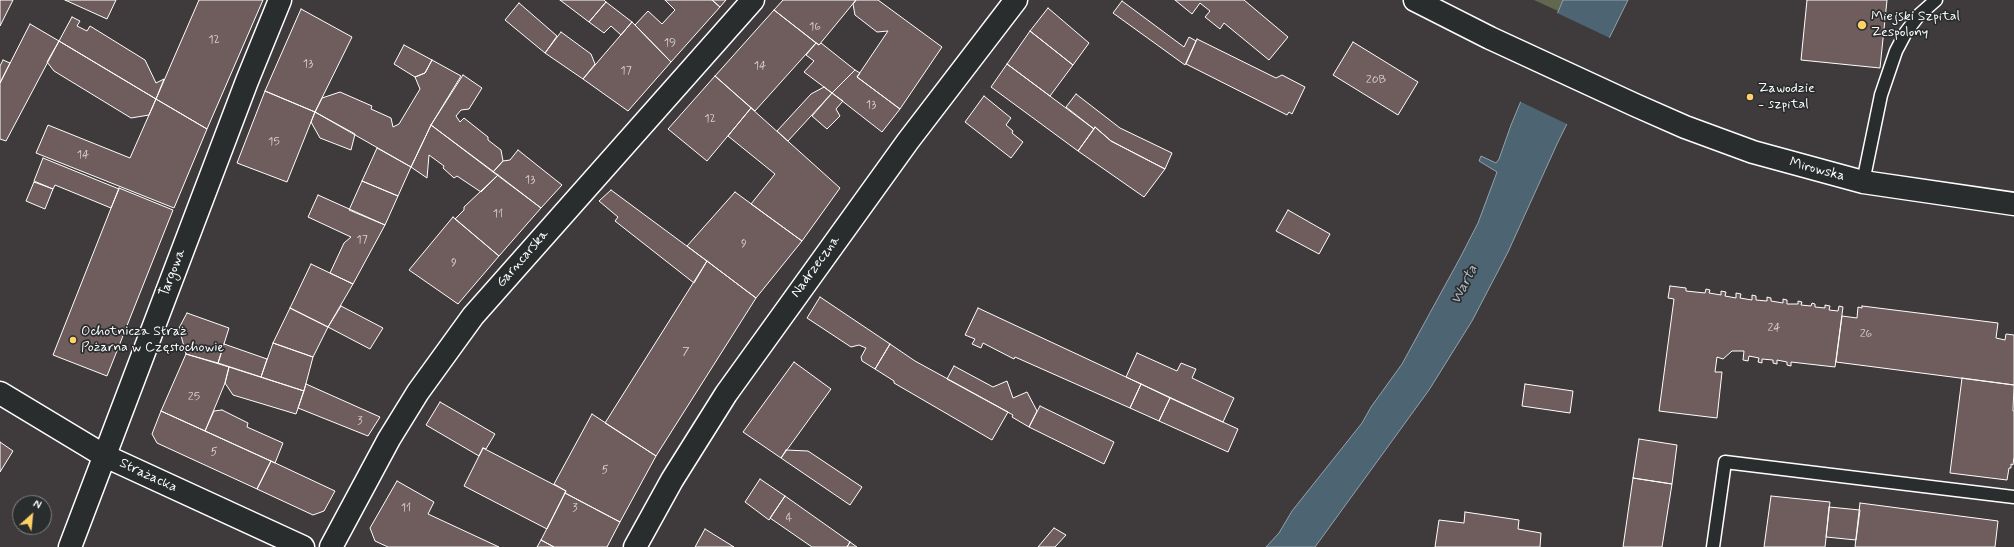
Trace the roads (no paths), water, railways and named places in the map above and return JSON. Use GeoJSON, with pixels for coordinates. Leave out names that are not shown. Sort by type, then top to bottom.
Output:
{"type":"FeatureCollection","features":[{"type":"Feature","properties":{"kind":"street","name":"Targowa"},"geometry":{"type":"LineString","coordinates":[[70,547],[103,455],[247,81],[280,0]]}},
{"type":"Feature","properties":{"kind":"street","name":"Garncarska"},"geometry":{"type":"LineString","coordinates":[[331,547],[389,439],[418,392],[473,316],[753,0]]}},
{"type":"Feature","properties":{"kind":"street","name":"Nadrzeczna"},"geometry":{"type":"LineString","coordinates":[[635,547],[672,480],[730,388],[908,140],[1016,0]]}},
{"type":"Feature","properties":{"kind":"street","name":"Mirowska"},"geometry":{"type":"LineString","coordinates":[[1415,0],[1490,38],[1685,127],[1753,152],[1863,182],[2014,204]]}},
{"type":"Feature","properties":{"kind":"street","name":"Strażacka"},"geometry":{"type":"LineString","coordinates":[[0,392],[103,455],[302,547]]}},
{"type":"Feature","properties":{"kind":"lane"},"geometry":{"type":"LineString","coordinates":[[1863,182],[1881,95],[1894,56],[1906,32],[1919,15],[1936,0]]}},
{"type":"Feature","properties":{"kind":"lane"},"geometry":{"type":"LineString","coordinates":[[1713,547],[1725,462],[2014,498]]}},
{"type":"Feature","properties":{"kind":"water","name":"Warta"},"geometry":{"type":"Polygon","coordinates":[[[1563,0],[1628,0],[1557,144],[1508,252],[1472,321],[1429,390],[1315,547],[1266,547],[1279,533],[1292,511],[1362,423],[1371,407],[1402,364],[1460,258],[1478,223],[1497,172],[1479,161],[1481,156],[1496,163],[1499,159],[1511,125],[1563,0]]]}},
{"type":"Feature","properties":{"kind":"place","name":"Miejski Szpital Zespolony"},"geometry":{"type":"Point","coordinates":[1862,25]}},
{"type":"Feature","properties":{"kind":"place","name":"Zawodzie - szpital"},"geometry":{"type":"Point","coordinates":[1750,97]}},
{"type":"Feature","properties":{"kind":"place","name":"Ochotnicza Straż Pożarna w Częstochowie"},"geometry":{"type":"Point","coordinates":[73,340]}}]}
